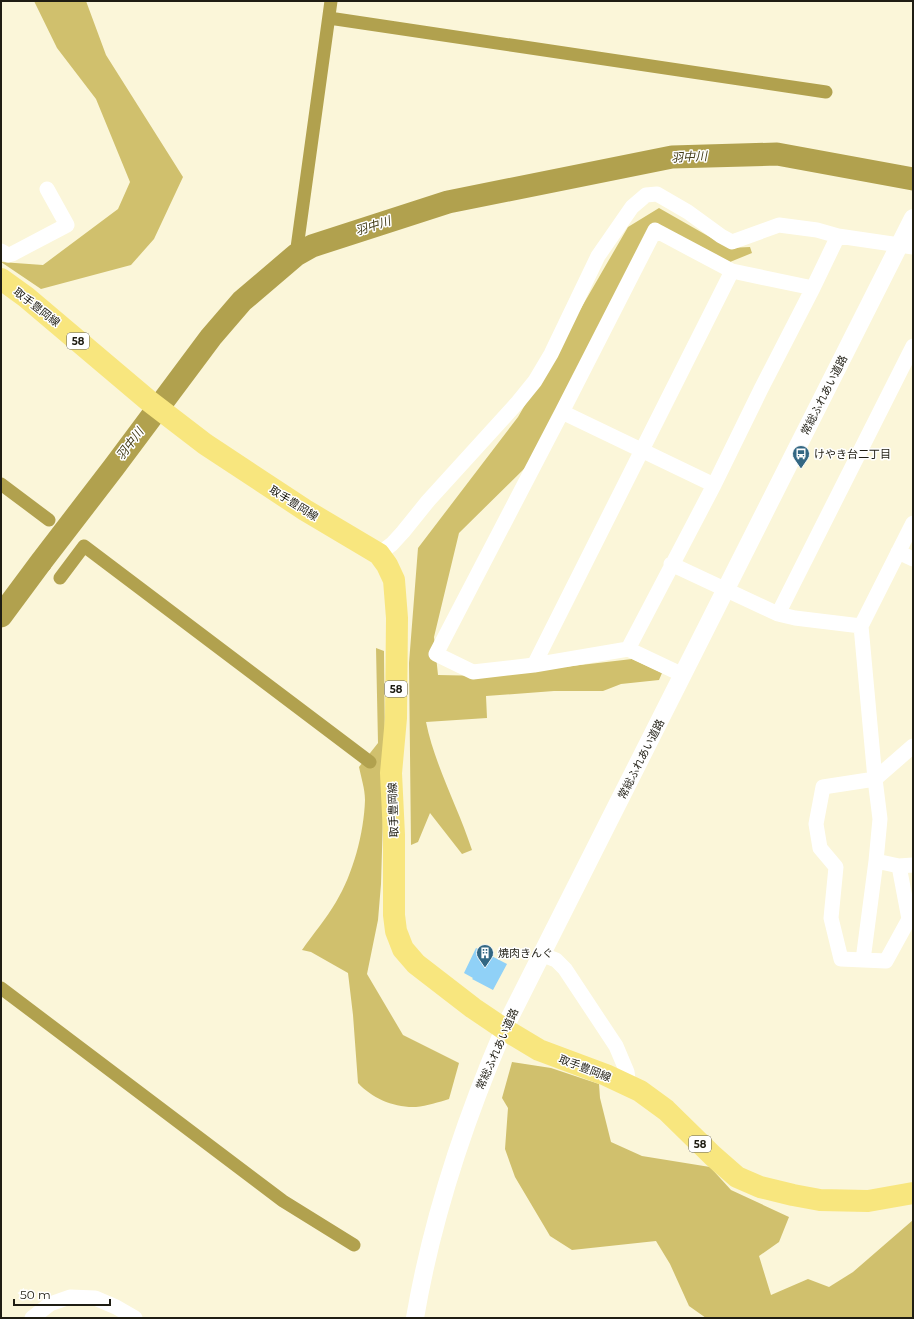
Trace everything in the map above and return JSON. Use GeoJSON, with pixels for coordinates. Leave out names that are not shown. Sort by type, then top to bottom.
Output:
{"type":"FeatureCollection","features":[{"type":"Feature","properties":{"kind":"main road","name":"取手豊岡線"},"geometry":{"type":"LineString","coordinates":[[3,284],[26,297],[205,444],[305,510],[379,554],[387,565],[394,580],[397,618],[396,718],[391,773],[394,835],[394,915],[396,930],[403,949],[416,964],[504,1030],[539,1050],[606,1075],[640,1091],[666,1110],[697,1141],[737,1177],[760,1187],[820,1200],[868,1201],[913,1193]]}},
{"type":"Feature","properties":{"kind":"street"},"geometry":{"type":"LineString","coordinates":[[1,251],[8,255],[12,254],[67,225],[47,189]]}},
{"type":"Feature","properties":{"kind":"street"},"geometry":{"type":"LineString","coordinates":[[379,554],[392,544],[403,532],[535,381],[555,347],[598,256],[632,207],[646,195],[657,194],[688,212],[721,236],[732,242],[780,225],[817,230],[838,236],[906,246]]}},
{"type":"Feature","properties":{"kind":"street","name":"常総ふれあい道路"},"geometry":{"type":"LineString","coordinates":[[415,1318],[430,1244],[449,1174],[467,1121],[504,1030],[725,590],[906,246],[913,218]]}},
{"type":"Feature","properties":{"kind":"street"},"geometry":{"type":"LineString","coordinates":[[683,675],[628,649],[534,665],[473,672],[436,654],[655,230],[732,271],[813,288]]}},
{"type":"Feature","properties":{"kind":"street"},"geometry":{"type":"LineString","coordinates":[[628,649],[671,564],[714,485],[838,236]]}},
{"type":"Feature","properties":{"kind":"street"},"geometry":{"type":"LineString","coordinates":[[534,665],[732,271]]}},
{"type":"Feature","properties":{"kind":"street"},"geometry":{"type":"LineString","coordinates":[[778,614],[913,346]]}},
{"type":"Feature","properties":{"kind":"street"},"geometry":{"type":"LineString","coordinates":[[562,412],[714,485]]}},
{"type":"Feature","properties":{"kind":"street"},"geometry":{"type":"LineString","coordinates":[[863,960],[880,819],[861,626],[913,523]]}},
{"type":"Feature","properties":{"kind":"street"},"geometry":{"type":"LineString","coordinates":[[898,552],[913,559]]}},
{"type":"Feature","properties":{"kind":"street"},"geometry":{"type":"LineString","coordinates":[[671,564],[778,614],[795,618],[861,626]]}},
{"type":"Feature","properties":{"kind":"street"},"geometry":{"type":"LineString","coordinates":[[876,861],[906,865],[909,919],[886,961],[841,959],[831,918],[836,867],[820,848],[816,824],[823,787],[875,779],[913,746]]}},
{"type":"Feature","properties":{"kind":"street"},"geometry":{"type":"LineString","coordinates":[[542,955],[556,960],[565,970],[616,1046],[627,1072],[629,1086]]}},
{"type":"Feature","properties":{"kind":"street"},"geometry":{"type":"LineString","coordinates":[[32,1318],[51,1311],[70,1297],[95,1298],[117,1312],[135,1318]]}},
{"type":"Feature","properties":{"kind":"shaded area"},"geometry":{"type":"Polygon","coordinates":[[[34,1],[86,1],[106,55],[183,177],[154,239],[131,265],[41,289],[1,262],[43,265],[118,209],[130,182],[96,99],[57,48],[34,1]]]}},
{"type":"Feature","properties":{"kind":"shaded area"},"geometry":{"type":"Polygon","coordinates":[[[659,208],[729,248],[750,247],[752,253],[730,262],[655,224],[529,464],[459,533],[434,637],[438,675],[486,676],[632,659],[662,673],[659,680],[621,684],[603,691],[554,691],[486,696],[487,718],[426,722],[435,755],[472,850],[462,854],[430,813],[418,842],[411,845],[409,663],[418,548],[518,417],[628,227],[659,208]]]}},
{"type":"Feature","properties":{"kind":"shaded area"},"geometry":{"type":"Polygon","coordinates":[[[376,648],[384,651],[385,750],[381,884],[378,920],[367,974],[403,1035],[459,1063],[449,1099],[416,1107],[400,1106],[384,1101],[370,1093],[358,1083],[348,973],[311,952],[302,950],[328,914],[342,891],[348,879],[360,839],[365,800],[364,787],[359,767],[378,743],[376,648]]]}},
{"type":"Feature","properties":{"kind":"shaded area"},"geometry":{"type":"Polygon","coordinates":[[[512,1062],[551,1068],[599,1084],[600,1098],[611,1142],[642,1156],[710,1167],[731,1190],[789,1217],[779,1242],[759,1256],[771,1295],[808,1279],[829,1287],[853,1272],[913,1220],[913,1318],[706,1318],[689,1306],[670,1264],[656,1241],[572,1250],[550,1236],[515,1177],[505,1149],[508,1108],[502,1098],[512,1062]]]}},
{"type":"Feature","properties":{"kind":"building","name":"焼肉きんぐ"},"geometry":{"type":"Polygon","coordinates":[[[476,948],[507,964],[493,990],[464,973],[476,948]]]}},
{"type":"Feature","properties":{"kind":"waterway"},"geometry":{"type":"LineString","coordinates":[[296,255],[331,1]]}},
{"type":"Feature","properties":{"kind":"waterway"},"geometry":{"type":"LineString","coordinates":[[329,18],[826,92]]}},
{"type":"Feature","properties":{"kind":"waterway","name":"羽中川"},"geometry":{"type":"LineString","coordinates":[[1,616],[211,337],[242,301],[296,255],[312,246],[448,202],[672,157],[777,154],[913,179]]}},
{"type":"Feature","properties":{"kind":"waterway"},"geometry":{"type":"LineString","coordinates":[[1,484],[49,520]]}},
{"type":"Feature","properties":{"kind":"waterway"},"geometry":{"type":"LineString","coordinates":[[60,578],[84,546],[370,762]]}},
{"type":"Feature","properties":{"kind":"waterway","name":"羽中川"},"geometry":{"type":"LineString","coordinates":[[41,562],[45,565]]}},
{"type":"Feature","properties":{"kind":"waterway"},"geometry":{"type":"LineString","coordinates":[[1,988],[283,1201],[354,1245]]}},
{"type":"Feature","properties":{"kind":"place","name":"けやき台二丁目"},"geometry":{"type":"Point","coordinates":[801,469]}},
{"type":"Feature","properties":{"kind":"place","name":"焼肉きんぐ"},"geometry":{"type":"Point","coordinates":[485,968]}}]}
